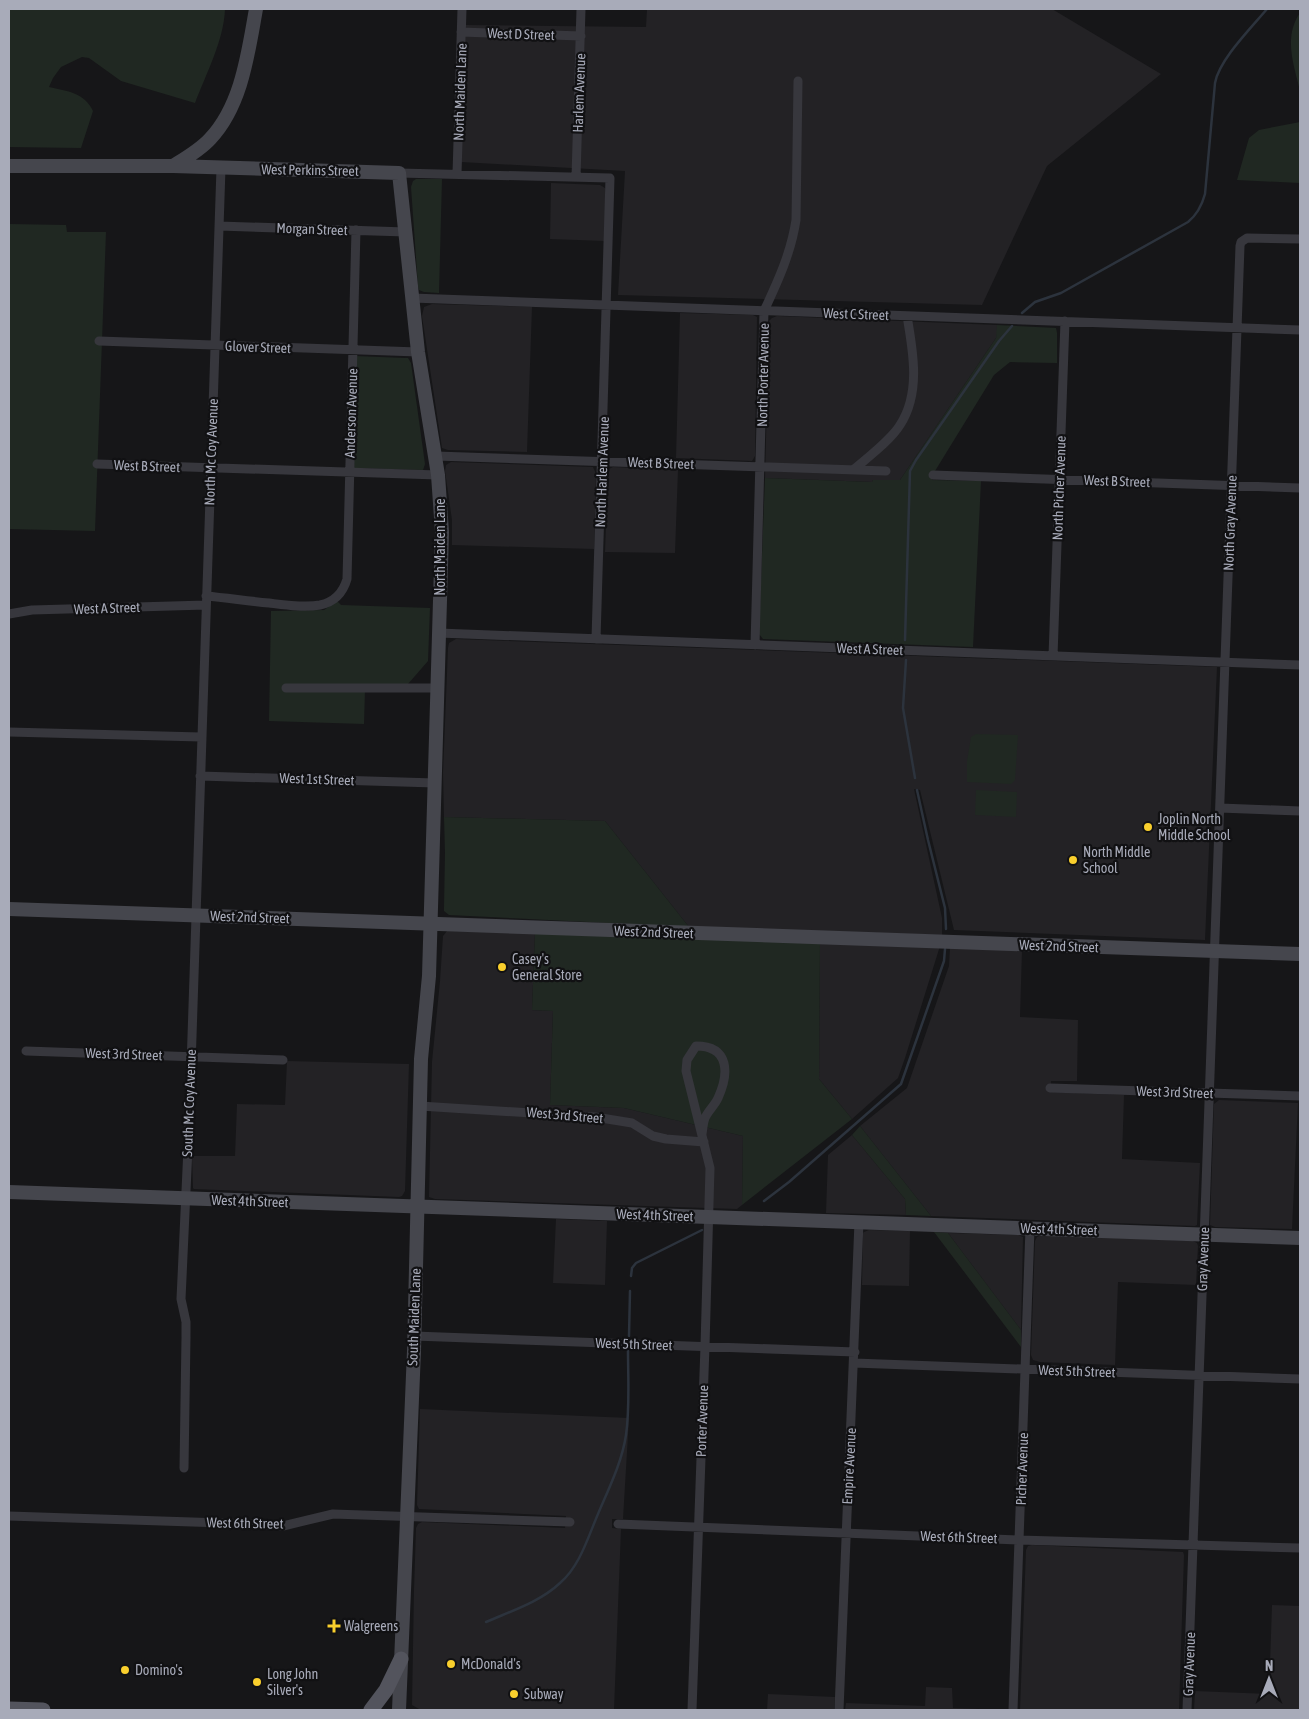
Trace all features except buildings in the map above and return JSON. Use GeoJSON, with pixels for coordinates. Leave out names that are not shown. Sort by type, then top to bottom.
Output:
{"type":"FeatureCollection","features":[{"type":"Feature","properties":{"kind":"main road"},"geometry":{"type":"LineString","coordinates":[[371,1710],[386,1690],[401,1659]]}},
{"type":"Feature","properties":{"kind":"main road"},"geometry":{"type":"LineString","coordinates":[[9,1709],[43,1710]]}},
{"type":"Feature","properties":{"kind":"street"},"geometry":{"type":"LineString","coordinates":[[173,166],[193,154],[209,140],[230,111],[242,72],[256,9]]}},
{"type":"Feature","properties":{"kind":"street","name":"North Maiden Lane"},"geometry":{"type":"LineString","coordinates":[[457,174],[462,9]]}},
{"type":"Feature","properties":{"kind":"street","name":"Harlem Avenue"},"geometry":{"type":"LineString","coordinates":[[576,177],[581,9]]}},
{"type":"Feature","properties":{"kind":"street","name":"West D Street"},"geometry":{"type":"LineString","coordinates":[[461,32],[580,36]]}},
{"type":"Feature","properties":{"kind":"street","name":"North Porter Avenue"},"geometry":{"type":"LineString","coordinates":[[755,645],[764,311],[787,260],[794,229],[797,198],[798,80]]}},
{"type":"Feature","properties":{"kind":"street","name":"West Perkins Street"},"geometry":{"type":"LineString","coordinates":[[9,166],[173,166],[610,178],[608,305]]}},
{"type":"Feature","properties":{"kind":"street","name":"North Mc Coy Avenue"},"geometry":{"type":"LineString","coordinates":[[201,736],[221,168]]}},
{"type":"Feature","properties":{"kind":"street","name":"North Maiden Lane"},"geometry":{"type":"LineString","coordinates":[[399,173],[418,352],[436,456],[442,532],[430,924]]}},
{"type":"Feature","properties":{"kind":"street","name":"Morgan Street"},"geometry":{"type":"LineString","coordinates":[[219,226],[406,232]]}},
{"type":"Feature","properties":{"kind":"street","name":"Anderson Avenue"},"geometry":{"type":"LineString","coordinates":[[339,594],[346,579],[356,230]]}},
{"type":"Feature","properties":{"kind":"street","name":"North Gray Avenue"},"geometry":{"type":"LineString","coordinates":[[1220,808],[1240,246],[1243,240],[1247,238],[1300,239]]}},
{"type":"Feature","properties":{"kind":"street","name":"West C Street"},"geometry":{"type":"LineString","coordinates":[[412,298],[1300,330]]}},
{"type":"Feature","properties":{"kind":"street","name":"North Harlem Avenue"},"geometry":{"type":"LineString","coordinates":[[596,639],[608,305]]}},
{"type":"Feature","properties":{"kind":"street"},"geometry":{"type":"LineString","coordinates":[[853,470],[895,432],[905,416],[914,376],[913,352],[907,316]]}},
{"type":"Feature","properties":{"kind":"street","name":"North Picher Avenue"},"geometry":{"type":"LineString","coordinates":[[1053,656],[1065,321]]}},
{"type":"Feature","properties":{"kind":"street","name":"Glover Street"},"geometry":{"type":"LineString","coordinates":[[99,341],[418,352]]}},
{"type":"Feature","properties":{"kind":"street","name":"West B Street"},"geometry":{"type":"LineString","coordinates":[[436,456],[886,471]]}},
{"type":"Feature","properties":{"kind":"street","name":"West B Street"},"geometry":{"type":"LineString","coordinates":[[97,464],[438,476]]}},
{"type":"Feature","properties":{"kind":"street","name":"West B Street"},"geometry":{"type":"LineString","coordinates":[[933,475],[1300,488]]}},
{"type":"Feature","properties":{"kind":"street","name":"West A Street"},"geometry":{"type":"LineString","coordinates":[[9,614],[32,610],[206,600],[314,606],[323,604],[339,594]]}},
{"type":"Feature","properties":{"kind":"street","name":"West A Street"},"geometry":{"type":"LineString","coordinates":[[439,633],[1300,665]]}},
{"type":"Feature","properties":{"kind":"street"},"geometry":{"type":"LineString","coordinates":[[286,688],[437,688]]}},
{"type":"Feature","properties":{"kind":"street"},"geometry":{"type":"LineString","coordinates":[[9,732],[201,736]]}},
{"type":"Feature","properties":{"kind":"street","name":"South Mc Coy Avenue"},"geometry":{"type":"LineString","coordinates":[[184,1468],[186,1322],[181,1299],[201,736]]}},
{"type":"Feature","properties":{"kind":"street","name":"West 1st Street"},"geometry":{"type":"LineString","coordinates":[[200,776],[434,783]]}},
{"type":"Feature","properties":{"kind":"street"},"geometry":{"type":"LineString","coordinates":[[1220,808],[1300,811]]}},
{"type":"Feature","properties":{"kind":"street","name":"Gray Avenue"},"geometry":{"type":"LineString","coordinates":[[1187,1710],[1220,808]]}},
{"type":"Feature","properties":{"kind":"street","name":"West 2nd Street"},"geometry":{"type":"LineString","coordinates":[[9,909],[1300,954]]}},
{"type":"Feature","properties":{"kind":"street","name":"South Maiden Lane"},"geometry":{"type":"LineString","coordinates":[[399,1710],[414,1336],[421,1060],[429,976],[430,924]]}},
{"type":"Feature","properties":{"kind":"street","name":"Porter Avenue"},"geometry":{"type":"LineString","coordinates":[[692,1710],[706,1346],[710,1168],[686,1071],[687,1060],[696,1046],[704,1046],[719,1053],[724,1060],[725,1070],[718,1097],[706,1116],[703,1138]]}},
{"type":"Feature","properties":{"kind":"street","name":"West 3rd Street"},"geometry":{"type":"LineString","coordinates":[[26,1051],[283,1060]]}},
{"type":"Feature","properties":{"kind":"street","name":"West 3rd Street"},"geometry":{"type":"LineString","coordinates":[[1050,1088],[1300,1096]]}},
{"type":"Feature","properties":{"kind":"street","name":"West 3rd Street"},"geometry":{"type":"LineString","coordinates":[[420,1106],[595,1117],[632,1123],[653,1136],[666,1139],[703,1138]]}},
{"type":"Feature","properties":{"kind":"street","name":"West 4th Street"},"geometry":{"type":"LineString","coordinates":[[9,1192],[1300,1238]]}},
{"type":"Feature","properties":{"kind":"street","name":"Empire Avenue"},"geometry":{"type":"LineString","coordinates":[[839,1710],[859,1222]]}},
{"type":"Feature","properties":{"kind":"street","name":"Picher Avenue"},"geometry":{"type":"LineString","coordinates":[[1014,1710],[1030,1228]]}},
{"type":"Feature","properties":{"kind":"street","name":"West 5th Street"},"geometry":{"type":"LineString","coordinates":[[414,1336],[854,1352]]}},
{"type":"Feature","properties":{"kind":"street","name":"West 5th Street"},"geometry":{"type":"LineString","coordinates":[[854,1363],[1300,1379]]}},
{"type":"Feature","properties":{"kind":"street","name":"West 6th Street"},"geometry":{"type":"LineString","coordinates":[[9,1516],[276,1526],[333,1514],[570,1522]]}},
{"type":"Feature","properties":{"kind":"street","name":"West 6th Street"},"geometry":{"type":"LineString","coordinates":[[618,1524],[1019,1540],[1300,1548]]}},
{"type":"Feature","properties":{"kind":"shaded area"},"geometry":{"type":"Polygon","coordinates":[[[9,9],[225,9],[218,45],[195,103],[121,81],[89,58],[82,57],[61,67],[49,87],[75,94],[85,100],[93,111],[81,148],[9,147],[9,9]]]}},
{"type":"Feature","properties":{"kind":"shaded area"},"geometry":{"type":"Polygon","coordinates":[[[647,9],[1052,9],[1161,74],[1047,166],[982,305],[618,295],[625,171],[461,162],[466,25],[646,27],[647,9]]]}},
{"type":"Feature","properties":{"kind":"shaded area"},"geometry":{"type":"Polygon","coordinates":[[[1300,13],[1300,91],[1291,51],[1291,41],[1295,22],[1300,13]]]}},
{"type":"Feature","properties":{"kind":"shaded area"},"geometry":{"type":"Polygon","coordinates":[[[1300,122],[1300,183],[1237,180],[1249,138],[1259,130],[1300,122]]]}},
{"type":"Feature","properties":{"kind":"shaded area"},"geometry":{"type":"Polygon","coordinates":[[[416,179],[442,179],[439,293],[424,292],[419,290],[418,286],[411,187],[416,179]]]}},
{"type":"Feature","properties":{"kind":"shaded area"},"geometry":{"type":"Polygon","coordinates":[[[551,183],[600,185],[605,188],[605,241],[550,239],[551,183]]]}},
{"type":"Feature","properties":{"kind":"shaded area"},"geometry":{"type":"Polygon","coordinates":[[[9,224],[66,225],[67,232],[106,232],[95,531],[9,529],[9,224]]]}},
{"type":"Feature","properties":{"kind":"shaded area"},"geometry":{"type":"Polygon","coordinates":[[[432,304],[532,307],[527,452],[448,450],[442,448],[422,316],[424,307],[432,304]]]}},
{"type":"Feature","properties":{"kind":"shaded area"},"geometry":{"type":"Polygon","coordinates":[[[680,313],[753,315],[757,317],[755,456],[752,461],[676,458],[680,313]]]}},
{"type":"Feature","properties":{"kind":"shaded area"},"geometry":{"type":"Polygon","coordinates":[[[777,316],[997,325],[997,334],[900,480],[873,480],[872,482],[765,478],[769,321],[777,316]]]}},
{"type":"Feature","properties":{"kind":"shaded area"},"geometry":{"type":"Polygon","coordinates":[[[997,325],[1056,328],[1057,363],[1010,362],[994,375],[935,471],[932,480],[981,481],[973,647],[763,639],[759,634],[765,478],[872,482],[873,480],[900,480],[996,338],[997,325]]]}},
{"type":"Feature","properties":{"kind":"shaded area"},"geometry":{"type":"Polygon","coordinates":[[[355,356],[408,358],[411,363],[425,464],[423,470],[354,468],[355,356]]]}},
{"type":"Feature","properties":{"kind":"shaded area"},"geometry":{"type":"Polygon","coordinates":[[[451,462],[593,467],[596,474],[594,549],[452,545],[452,520],[445,471],[446,465],[451,462]]]}},
{"type":"Feature","properties":{"kind":"shaded area"},"geometry":{"type":"Polygon","coordinates":[[[613,467],[678,470],[675,553],[605,552],[608,472],[613,467]]]}},
{"type":"Feature","properties":{"kind":"shaded area"},"geometry":{"type":"Polygon","coordinates":[[[337,601],[341,605],[430,608],[428,661],[408,684],[365,690],[364,724],[269,721],[271,611],[324,610],[337,601]]]}},
{"type":"Feature","properties":{"kind":"shaded area"},"geometry":{"type":"Polygon","coordinates":[[[456,639],[1217,667],[1205,940],[954,930],[920,790],[914,789],[942,918],[942,935],[689,927],[605,821],[444,817],[443,773],[448,648],[449,643],[456,639]]]}},
{"type":"Feature","properties":{"kind":"shaded area"},"geometry":{"type":"Polygon","coordinates":[[[976,734],[1018,735],[1015,780],[1011,784],[967,782],[967,761],[971,737],[976,734]]]}},
{"type":"Feature","properties":{"kind":"shaded area"},"geometry":{"type":"Polygon","coordinates":[[[976,790],[1017,792],[1016,817],[975,815],[976,790]]]}},
{"type":"Feature","properties":{"kind":"shaded area"},"geometry":{"type":"Polygon","coordinates":[[[444,817],[605,821],[689,927],[449,915],[444,911],[444,817]]]}},
{"type":"Feature","properties":{"kind":"shaded area"},"geometry":{"type":"Polygon","coordinates":[[[447,931],[535,933],[532,1010],[553,1011],[550,1105],[624,1108],[743,1136],[742,1205],[737,1209],[435,1199],[429,1197],[432,1062],[443,936],[447,931]]]}},
{"type":"Feature","properties":{"kind":"shaded area"},"geometry":{"type":"Polygon","coordinates":[[[535,933],[820,942],[819,1079],[852,1119],[742,1205],[743,1136],[624,1108],[550,1105],[553,1011],[532,1010],[535,933]]]}},
{"type":"Feature","properties":{"kind":"shaded area"},"geometry":{"type":"Polygon","coordinates":[[[820,942],[940,946],[898,1078],[852,1119],[819,1079],[820,942]]]}},
{"type":"Feature","properties":{"kind":"shaded area"},"geometry":{"type":"Polygon","coordinates":[[[950,947],[1022,950],[1020,1017],[1078,1020],[1077,1081],[1051,1081],[1050,1092],[1124,1095],[1122,1159],[1200,1163],[1197,1225],[931,1216],[860,1126],[907,1088],[949,966],[950,947]]]}},
{"type":"Feature","properties":{"kind":"shaded area"},"geometry":{"type":"Polygon","coordinates":[[[287,1061],[409,1064],[405,1191],[402,1196],[193,1188],[192,1156],[235,1156],[237,1104],[285,1105],[287,1061]]]}},
{"type":"Feature","properties":{"kind":"shaded area"},"geometry":{"type":"Polygon","coordinates":[[[1219,1100],[1298,1103],[1292,1229],[1215,1227],[1210,1225],[1214,1104],[1219,1100]]]}},
{"type":"Feature","properties":{"kind":"shaded area"},"geometry":{"type":"Polygon","coordinates":[[[860,1126],[931,1216],[906,1215],[905,1199],[852,1135],[860,1126]]]}},
{"type":"Feature","properties":{"kind":"shaded area"},"geometry":{"type":"Polygon","coordinates":[[[852,1135],[905,1199],[906,1215],[826,1213],[828,1155],[852,1135]]]}},
{"type":"Feature","properties":{"kind":"shaded area"},"geometry":{"type":"Polygon","coordinates":[[[556,1219],[607,1221],[605,1285],[553,1283],[556,1219]]]}},
{"type":"Feature","properties":{"kind":"shaded area"},"geometry":{"type":"Polygon","coordinates":[[[869,1230],[910,1231],[909,1286],[862,1285],[863,1233],[869,1230]]]}},
{"type":"Feature","properties":{"kind":"shaded area"},"geometry":{"type":"Polygon","coordinates":[[[934,1232],[948,1233],[1021,1330],[1021,1347],[934,1232]]]}},
{"type":"Feature","properties":{"kind":"shaded area"},"geometry":{"type":"Polygon","coordinates":[[[948,1233],[1018,1235],[1023,1237],[1021,1330],[948,1233]]]}},
{"type":"Feature","properties":{"kind":"shaded area"},"geometry":{"type":"Polygon","coordinates":[[[1042,1235],[1193,1241],[1198,1246],[1196,1285],[1118,1282],[1115,1365],[1040,1362],[1033,1360],[1031,1355],[1035,1241],[1037,1237],[1042,1235]]]}},
{"type":"Feature","properties":{"kind":"shaded area"},"geometry":{"type":"Polygon","coordinates":[[[420,1409],[629,1418],[623,1519],[612,1519],[612,1528],[621,1529],[614,1710],[421,1710],[412,1705],[416,1528],[418,1524],[422,1522],[565,1528],[566,1516],[419,1509],[417,1505],[420,1409]]]}},
{"type":"Feature","properties":{"kind":"shaded area"},"geometry":{"type":"Polygon","coordinates":[[[1028,1546],[1183,1552],[1179,1710],[1020,1710],[1026,1550],[1028,1546]]]}},
{"type":"Feature","properties":{"kind":"shaded area"},"geometry":{"type":"Polygon","coordinates":[[[1272,1605],[1300,1606],[1300,1710],[1194,1710],[1195,1691],[1269,1694],[1272,1605]]]}},
{"type":"Feature","properties":{"kind":"shaded area"},"geometry":{"type":"Polygon","coordinates":[[[926,1687],[952,1688],[953,1708],[1005,1710],[845,1710],[846,1703],[925,1706],[926,1687]]]}},
{"type":"Feature","properties":{"kind":"shaded area"},"geometry":{"type":"Polygon","coordinates":[[[768,1694],[835,1697],[834,1710],[767,1710],[768,1694]]]}},
{"type":"Feature","properties":{"kind":"waterway"},"geometry":{"type":"LineString","coordinates":[[1022,313],[1035,302],[1061,293],[1188,222],[1197,213],[1205,194],[1215,83],[1218,74],[1236,44],[1267,9]]}},
{"type":"Feature","properties":{"kind":"waterway"},"geometry":{"type":"LineString","coordinates":[[905,640],[910,471],[999,341],[1012,326]]}},
{"type":"Feature","properties":{"kind":"waterway"},"geometry":{"type":"LineString","coordinates":[[906,660],[903,708],[915,778]]}},
{"type":"Feature","properties":{"kind":"waterway"},"geometry":{"type":"LineString","coordinates":[[917,790],[945,908],[946,929]]}},
{"type":"Feature","properties":{"kind":"waterway"},"geometry":{"type":"LineString","coordinates":[[764,1201],[789,1182],[901,1084],[944,961],[945,949]]}},
{"type":"Feature","properties":{"kind":"waterway"},"geometry":{"type":"LineString","coordinates":[[631,1276],[632,1268],[636,1263],[702,1230]]}},
{"type":"Feature","properties":{"kind":"waterway"},"geometry":{"type":"LineString","coordinates":[[629,1336],[630,1291]]}},
{"type":"Feature","properties":{"kind":"waterway"},"geometry":{"type":"LineString","coordinates":[[486,1622],[544,1596],[567,1576],[578,1560],[615,1475],[624,1445],[628,1414],[628,1351]]}},
{"type":"Feature","properties":{"kind":"place","name":"Joplin North Middle School"},"geometry":{"type":"Point","coordinates":[1148,827]}},
{"type":"Feature","properties":{"kind":"place","name":"North Middle School"},"geometry":{"type":"Point","coordinates":[1073,860]}},
{"type":"Feature","properties":{"kind":"place","name":"Casey's General Store"},"geometry":{"type":"Point","coordinates":[502,967]}},
{"type":"Feature","properties":{"kind":"place","name":"Walgreens"},"geometry":{"type":"Point","coordinates":[334,1626]}},
{"type":"Feature","properties":{"kind":"place","name":"McDonald's"},"geometry":{"type":"Point","coordinates":[451,1664]}},
{"type":"Feature","properties":{"kind":"place","name":"Domino's"},"geometry":{"type":"Point","coordinates":[125,1670]}},
{"type":"Feature","properties":{"kind":"place","name":"Long John Silver's"},"geometry":{"type":"Point","coordinates":[257,1682]}},
{"type":"Feature","properties":{"kind":"place","name":"Subway"},"geometry":{"type":"Point","coordinates":[514,1694]}}]}
